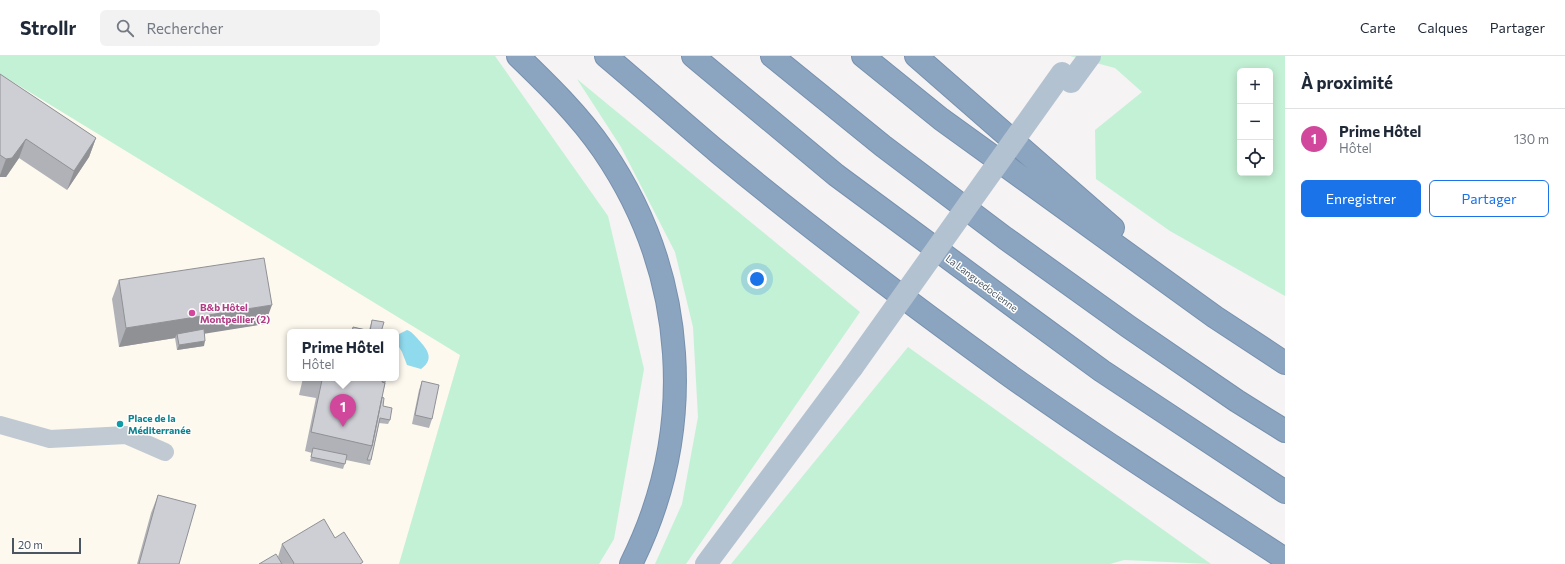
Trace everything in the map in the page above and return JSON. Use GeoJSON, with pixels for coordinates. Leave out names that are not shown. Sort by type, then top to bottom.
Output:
{"type":"FeatureCollection","features":[{"type":"Feature","properties":{"kind":"highway"},"geometry":{"type":"LineString","coordinates":[[518,56],[570,108],[615,168],[640,217],[652,245],[666,292],[671,318],[675,371],[673,428],[669,453],[658,497],[650,522],[631,564]]}},
{"type":"Feature","properties":{"kind":"highway"},"geometry":{"type":"LineString","coordinates":[[606,56],[720,153],[828,240],[933,319],[1087,430],[1285,559]]}},
{"type":"Feature","properties":{"kind":"highway","name":"La Languedocienne"},"geometry":{"type":"LineString","coordinates":[[693,56],[836,175],[1020,311],[1102,371],[1285,492]]}},
{"type":"Feature","properties":{"kind":"highway"},"geometry":{"type":"LineString","coordinates":[[772,56],[882,146],[1005,238],[1128,327],[1237,401],[1285,431]]}},
{"type":"Feature","properties":{"kind":"highway"},"geometry":{"type":"LineString","coordinates":[[863,56],[941,119],[1215,317],[1285,363]]}},
{"type":"Feature","properties":{"kind":"highway"},"geometry":{"type":"LineString","coordinates":[[916,56],[1215,317]]}},
{"type":"Feature","properties":{"kind":"main road"},"geometry":{"type":"LineString","coordinates":[[724,564],[1069,70],[1090,56]]}},
{"type":"Feature","properties":{"kind":"main road"},"geometry":{"type":"LineString","coordinates":[[706,564],[858,371]]}},
{"type":"Feature","properties":{"kind":"street"},"geometry":{"type":"LineString","coordinates":[[0,425],[50,439],[126,435],[165,452]]}},
{"type":"Feature","properties":{"kind":"shaded area"},"geometry":{"type":"Polygon","coordinates":[[[0,74],[460,355],[399,564],[0,564],[0,74]]]}},
{"type":"Feature","properties":{"kind":"green space"},"geometry":{"type":"Polygon","coordinates":[[[0,56],[495,56],[608,216],[644,369],[614,539],[599,564],[399,564],[460,355],[0,74],[0,56]]]}},
{"type":"Feature","properties":{"kind":"green space"},"geometry":{"type":"Polygon","coordinates":[[[1070,56],[1285,56],[1285,296],[1170,231],[1096,179],[1095,130],[1142,92],[1115,68],[1070,56]]]}},
{"type":"Feature","properties":{"kind":"green space"},"geometry":{"type":"Polygon","coordinates":[[[577,79],[860,312],[686,564],[655,564],[682,504],[698,417],[693,327],[675,252],[621,147],[577,79]]]}},
{"type":"Feature","properties":{"kind":"green space"},"geometry":{"type":"Polygon","coordinates":[[[908,347],[1211,564],[1124,560],[1110,564],[731,564],[908,347]]]}},
{"type":"Feature","properties":{"kind":"water"},"geometry":{"type":"Polygon","coordinates":[[[407,330],[411,332],[426,349],[429,357],[428,361],[421,369],[407,365],[399,347],[399,334],[407,330]]]}},
{"type":"Feature","properties":{"kind":"building"},"geometry":{"type":"Polygon","coordinates":[[[0,74],[96,138],[74,171],[26,139],[12,158],[6,159],[0,155],[0,74]]]}},
{"type":"Feature","properties":{"kind":"building"},"geometry":{"type":"Polygon","coordinates":[[[264,258],[272,305],[126,328],[119,280],[264,258]]]}},
{"type":"Feature","properties":{"kind":"building"},"geometry":{"type":"Polygon","coordinates":[[[372,320],[384,322],[382,329],[370,329],[372,320]]]}},
{"type":"Feature","properties":{"kind":"building"},"geometry":{"type":"Polygon","coordinates":[[[204,329],[205,341],[179,345],[177,334],[204,329]]]}},
{"type":"Feature","properties":{"kind":"building"},"geometry":{"type":"Polygon","coordinates":[[[322,381],[382,381],[385,383],[372,446],[311,432],[322,381]]]}},
{"type":"Feature","properties":{"kind":"building"},"geometry":{"type":"Polygon","coordinates":[[[422,381],[439,385],[432,419],[415,415],[422,381]]]}},
{"type":"Feature","properties":{"kind":"building"},"geometry":{"type":"Polygon","coordinates":[[[382,397],[384,398],[383,406],[392,408],[390,420],[380,418],[371,460],[367,460],[372,446],[382,397]]]}},
{"type":"Feature","properties":{"kind":"building"},"geometry":{"type":"Polygon","coordinates":[[[313,448],[347,455],[345,464],[311,457],[313,448]]]}},
{"type":"Feature","properties":{"kind":"building"},"geometry":{"type":"Polygon","coordinates":[[[158,495],[196,505],[179,564],[139,564],[158,495]]]}},
{"type":"Feature","properties":{"kind":"building"},"geometry":{"type":"Polygon","coordinates":[[[324,519],[335,538],[344,532],[363,562],[360,564],[293,564],[294,563],[282,544],[324,519]]]}},
{"type":"Feature","properties":{"kind":"building"},"geometry":{"type":"Polygon","coordinates":[[[276,554],[282,564],[259,564],[276,554]]]}},
{"type":"Feature","properties":{"kind":"place","name":"B&b Hôtel Montpellier (2)"},"geometry":{"type":"Point","coordinates":[192,313]}},
{"type":"Feature","properties":{"kind":"place","name":"Place de la Méditerranée"},"geometry":{"type":"Point","coordinates":[120,424]}},
{"type":"Feature","properties":{"kind":"place","name":"Prime Hôtel"},"geometry":{"type":"Point","coordinates":[343,427]}}]}
